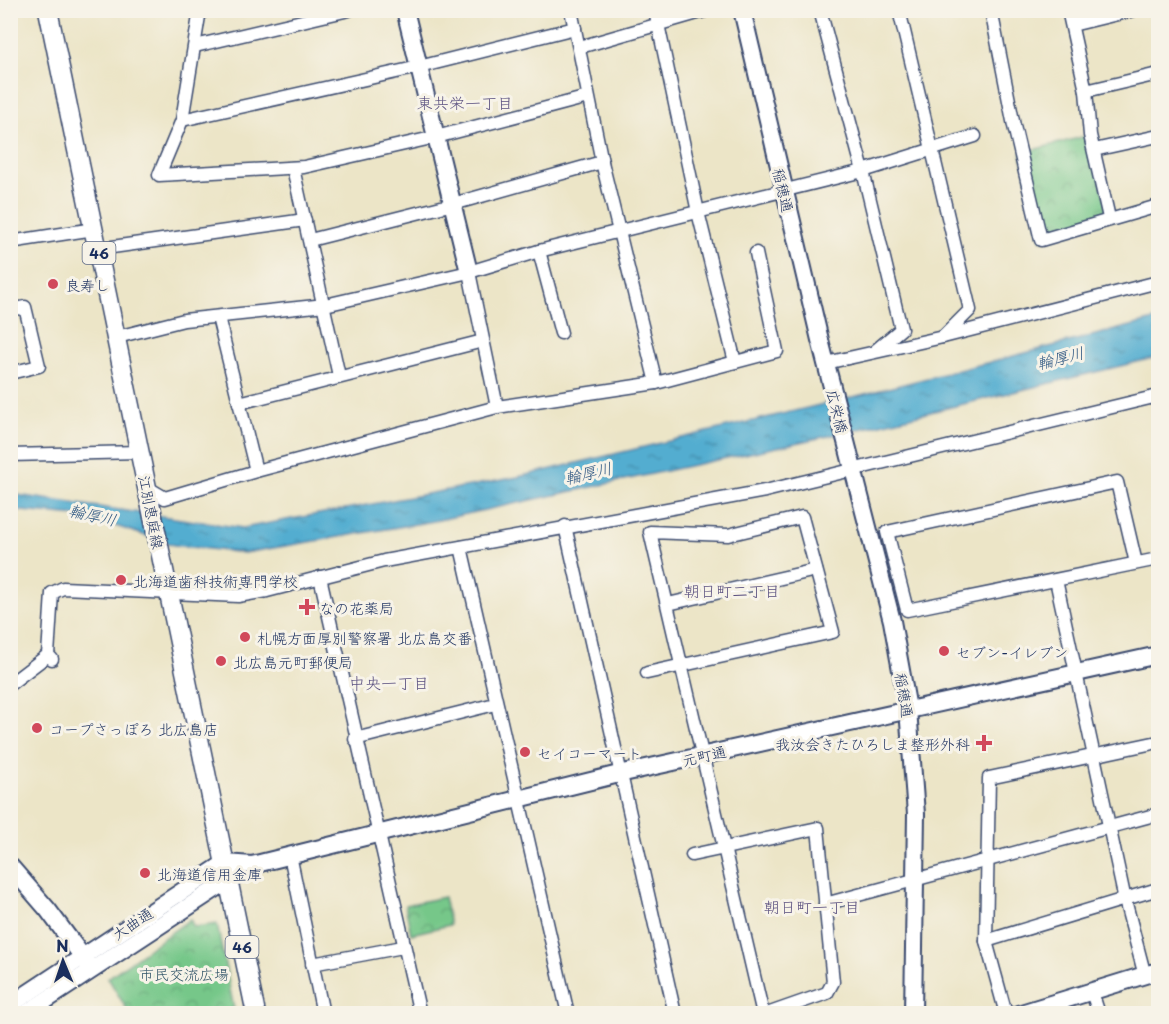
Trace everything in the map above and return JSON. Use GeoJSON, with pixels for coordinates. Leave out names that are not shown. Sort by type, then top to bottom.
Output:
{"type":"FeatureCollection","features":[{"type":"Feature","properties":{"kind":"main road","name":"江別恵庭線"},"geometry":{"type":"LineString","coordinates":[[48,10],[256,1014]]}},
{"type":"Feature","properties":{"kind":"street"},"geometry":{"type":"LineString","coordinates":[[200,10],[182,120],[159,175],[293,168],[436,137],[588,97]]}},
{"type":"Feature","properties":{"kind":"street"},"geometry":{"type":"LineString","coordinates":[[195,46],[349,10]]}},
{"type":"Feature","properties":{"kind":"street"},"geometry":{"type":"LineString","coordinates":[[405,10],[469,272],[497,407]]}},
{"type":"Feature","properties":{"kind":"street"},"geometry":{"type":"LineString","coordinates":[[571,10],[602,162],[656,383]]}},
{"type":"Feature","properties":{"kind":"street"},"geometry":{"type":"LineString","coordinates":[[655,10],[698,212],[735,362]]}},
{"type":"Feature","properties":{"kind":"street"},"geometry":{"type":"LineString","coordinates":[[580,47],[708,10]]}},
{"type":"Feature","properties":{"kind":"street","name":"稲穂通"},"geometry":{"type":"LineString","coordinates":[[742,10],[827,366]]}},
{"type":"Feature","properties":{"kind":"street"},"geometry":{"type":"LineString","coordinates":[[820,10],[863,171],[901,328],[875,351]]}},
{"type":"Feature","properties":{"kind":"street"},"geometry":{"type":"LineString","coordinates":[[898,10],[970,310],[943,337]]}},
{"type":"Feature","properties":{"kind":"street"},"geometry":{"type":"LineString","coordinates":[[991,10],[1014,126],[1041,240],[1109,218],[1158,206]]}},
{"type":"Feature","properties":{"kind":"street"},"geometry":{"type":"LineString","coordinates":[[1068,10],[1086,91],[1094,150],[1109,218]]}},
{"type":"Feature","properties":{"kind":"street"},"geometry":{"type":"LineString","coordinates":[[1072,26],[1134,10]]}},
{"type":"Feature","properties":{"kind":"street"},"geometry":{"type":"LineString","coordinates":[[182,120],[419,67],[575,28]]}},
{"type":"Feature","properties":{"kind":"street"},"geometry":{"type":"LineString","coordinates":[[1086,91],[1158,74]]}},
{"type":"Feature","properties":{"kind":"street"},"geometry":{"type":"LineString","coordinates":[[117,337],[184,320],[325,305],[469,272],[539,251],[863,171],[975,136]]}},
{"type":"Feature","properties":{"kind":"street"},"geometry":{"type":"LineString","coordinates":[[1094,150],[1158,136]]}},
{"type":"Feature","properties":{"kind":"street"},"geometry":{"type":"LineString","coordinates":[[310,240],[453,204],[602,162]]}},
{"type":"Feature","properties":{"kind":"street"},"geometry":{"type":"LineString","coordinates":[[293,168],[339,376]]}},
{"type":"Feature","properties":{"kind":"street"},"geometry":{"type":"LineString","coordinates":[[98,249],[305,220]]}},
{"type":"Feature","properties":{"kind":"street"},"geometry":{"type":"LineString","coordinates":[[10,242],[94,229]]}},
{"type":"Feature","properties":{"kind":"street"},"geometry":{"type":"LineString","coordinates":[[539,251],[561,333]]}},
{"type":"Feature","properties":{"kind":"street"},"geometry":{"type":"LineString","coordinates":[[148,491],[165,498],[256,471],[497,407],[656,383],[777,351],[756,253]]}},
{"type":"Feature","properties":{"kind":"street"},"geometry":{"type":"LineString","coordinates":[[827,366],[875,351],[943,337],[1158,282]]}},
{"type":"Feature","properties":{"kind":"street"},"geometry":{"type":"LineString","coordinates":[[10,310],[25,308],[39,366],[10,373]]}},
{"type":"Feature","properties":{"kind":"street"},"geometry":{"type":"LineString","coordinates":[[219,317],[256,471]]}},
{"type":"Feature","properties":{"kind":"street"},"geometry":{"type":"LineString","coordinates":[[239,403],[483,341]]}},
{"type":"Feature","properties":{"kind":"street","name":"広栄橋"},"geometry":{"type":"LineString","coordinates":[[827,366],[849,453]]}},
{"type":"Feature","properties":{"kind":"street"},"geometry":{"type":"LineString","coordinates":[[10,684],[50,657],[52,593],[63,588],[238,596],[384,561],[765,491],[1158,396]]}},
{"type":"Feature","properties":{"kind":"street"},"geometry":{"type":"LineString","coordinates":[[10,455],[140,452]]}},
{"type":"Feature","properties":{"kind":"street","name":"稲穂通"},"geometry":{"type":"LineString","coordinates":[[849,453],[892,621],[908,709],[915,770],[913,1014]]}},
{"type":"Feature","properties":{"kind":"street"},"geometry":{"type":"LineString","coordinates":[[1136,563],[1117,482],[888,532],[907,610],[1158,559]]}},
{"type":"Feature","properties":{"kind":"street"},"geometry":{"type":"LineString","coordinates":[[647,673],[683,666],[833,632],[802,517],[728,535],[650,532],[683,666],[725,849],[765,1014],[826,993],[833,982],[818,828],[725,849],[692,855]]}},
{"type":"Feature","properties":{"kind":"street"},"geometry":{"type":"LineString","coordinates":[[565,526],[619,774],[675,1014]]}},
{"type":"Feature","properties":{"kind":"street"},"geometry":{"type":"LineString","coordinates":[[461,547],[495,704],[568,1014]]}},
{"type":"Feature","properties":{"kind":"street"},"geometry":{"type":"LineString","coordinates":[[668,604],[816,570]]}},
{"type":"Feature","properties":{"kind":"street"},"geometry":{"type":"LineString","coordinates":[[320,577],[355,739],[420,1014]]}},
{"type":"Feature","properties":{"kind":"street"},"geometry":{"type":"LineString","coordinates":[[1018,1014],[1152,973],[1125,900],[1056,580]]}},
{"type":"Feature","properties":{"kind":"street","name":"元町通"},"geometry":{"type":"LineString","coordinates":[[226,872],[619,774],[1158,655]]}},
{"type":"Feature","properties":{"kind":"street"},"geometry":{"type":"LineString","coordinates":[[355,739],[495,704]]}},
{"type":"Feature","properties":{"kind":"street"},"geometry":{"type":"LineString","coordinates":[[1006,1014],[986,941],[990,778],[1158,742]]}},
{"type":"Feature","properties":{"kind":"street"},"geometry":{"type":"LineString","coordinates":[[825,904],[1158,814]]}},
{"type":"Feature","properties":{"kind":"street"},"geometry":{"type":"LineString","coordinates":[[290,855],[323,1014]]}},
{"type":"Feature","properties":{"kind":"street"},"geometry":{"type":"LineString","coordinates":[[10,866],[48,910],[87,964]]}},
{"type":"Feature","properties":{"kind":"street","name":"大曲通"},"geometry":{"type":"LineString","coordinates":[[25,1014],[87,964],[226,872]]}},
{"type":"Feature","properties":{"kind":"street"},"geometry":{"type":"LineString","coordinates":[[986,941],[1158,889]]}},
{"type":"Feature","properties":{"kind":"street"},"geometry":{"type":"LineString","coordinates":[[312,964],[403,947]]}},
{"type":"Feature","properties":{"kind":"street","name":"大曲通"},"geometry":{"type":"LineString","coordinates":[[10,1005],[87,964]]}},
{"type":"Feature","properties":{"kind":"street"},"geometry":{"type":"LineString","coordinates":[[1092,992],[1099,1014]]}},
{"type":"Feature","properties":{"kind":"green space"},"geometry":{"type":"Polygon","coordinates":[[[1090,135],[1109,218],[1041,240],[1021,153],[1090,135]]]}},
{"type":"Feature","properties":{"kind":"green space"},"geometry":{"type":"Polygon","coordinates":[[[444,897],[450,925],[411,934],[405,905],[444,897]]]}},
{"type":"Feature","properties":{"kind":"green space","name":"市民交流広場"},"geometry":{"type":"Polygon","coordinates":[[[190,919],[194,927],[217,924],[234,1009],[216,1014],[129,1013],[108,978],[190,919]]]}},
{"type":"Feature","properties":{"kind":"water","name":"輪厚川"},"geometry":{"type":"Polygon","coordinates":[[[1158,319],[1158,357],[856,430],[434,521],[244,553],[174,545],[88,517],[11,510],[11,494],[243,528],[518,477],[849,398],[1158,319]]]}},
{"type":"Feature","properties":{"kind":"place","name":"良寿し"},"geometry":{"type":"Point","coordinates":[53,284]}},
{"type":"Feature","properties":{"kind":"place","name":"北海道歯科技術専門学校"},"geometry":{"type":"Point","coordinates":[121,580]}},
{"type":"Feature","properties":{"kind":"place","name":"なの花薬局"},"geometry":{"type":"Point","coordinates":[307,607]}},
{"type":"Feature","properties":{"kind":"place","name":"札幌方面厚別警察署 北広島交番"},"geometry":{"type":"Point","coordinates":[245,637]}},
{"type":"Feature","properties":{"kind":"place","name":"セブン-イレブン"},"geometry":{"type":"Point","coordinates":[944,651]}},
{"type":"Feature","properties":{"kind":"place","name":"北広島元町郵便局"},"geometry":{"type":"Point","coordinates":[221,661]}},
{"type":"Feature","properties":{"kind":"place","name":"コープさっぽろ 北広島店"},"geometry":{"type":"Point","coordinates":[37,728]}},
{"type":"Feature","properties":{"kind":"place","name":"我汝会きたひろしま整形外科"},"geometry":{"type":"Point","coordinates":[984,743]}},
{"type":"Feature","properties":{"kind":"place","name":"セイコーマート"},"geometry":{"type":"Point","coordinates":[525,752]}},
{"type":"Feature","properties":{"kind":"place","name":"北海道信用金庫"},"geometry":{"type":"Point","coordinates":[145,873]}},
{"type":"Feature","properties":{"kind":"district","name":"東共栄一丁目"},"geometry":{"type":"Point","coordinates":[465,102]}},
{"type":"Feature","properties":{"kind":"district","name":"朝日町二丁目"},"geometry":{"type":"Point","coordinates":[732,590]}},
{"type":"Feature","properties":{"kind":"district","name":"中央一丁目"},"geometry":{"type":"Point","coordinates":[389,682]}},
{"type":"Feature","properties":{"kind":"district","name":"朝日町一丁目"},"geometry":{"type":"Point","coordinates":[812,906]}}]}
